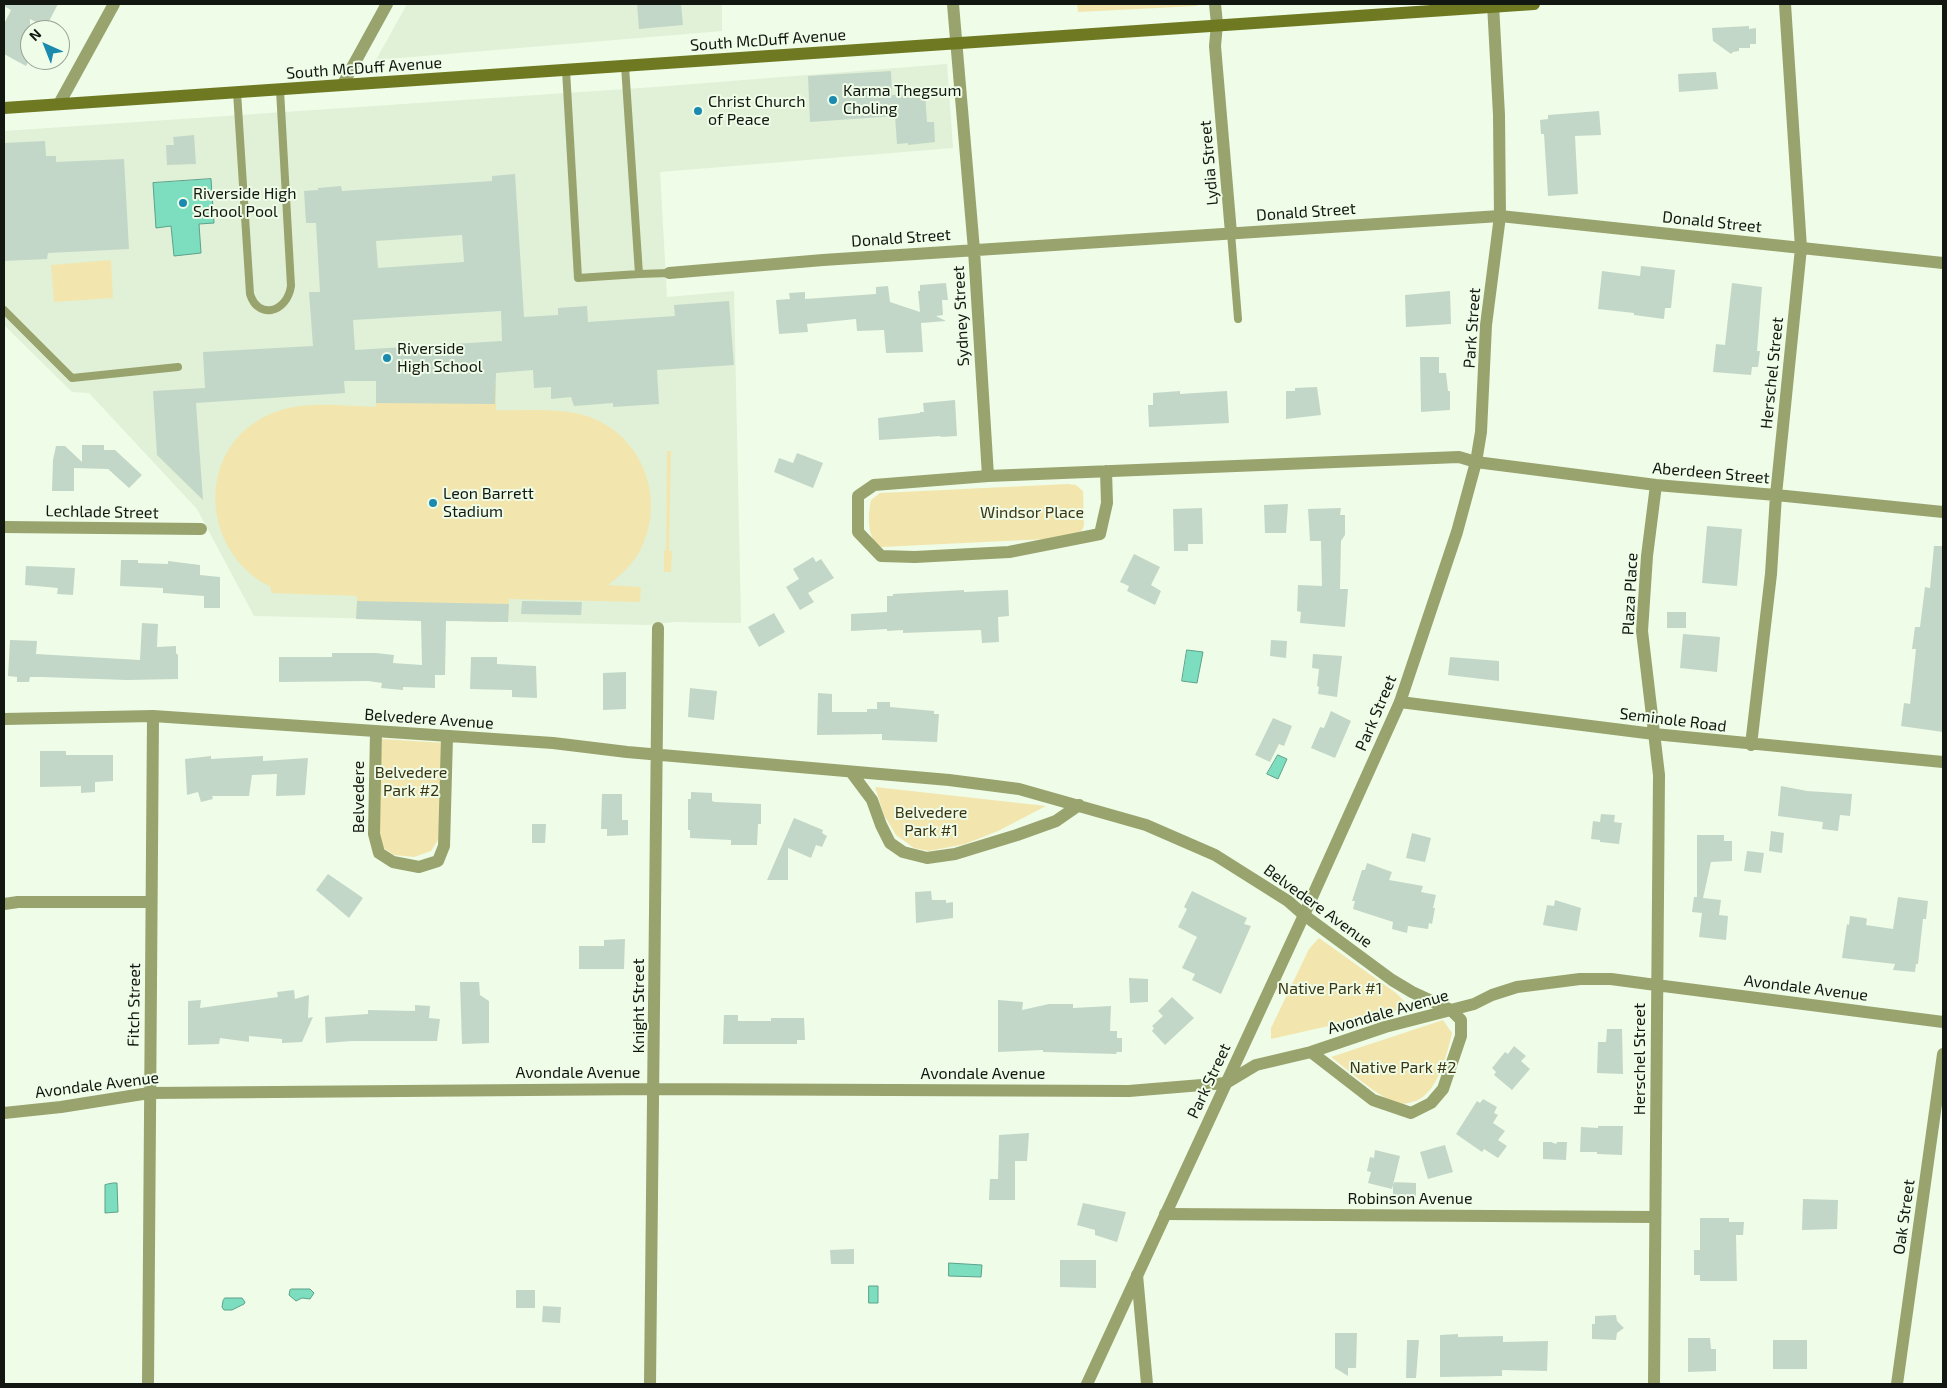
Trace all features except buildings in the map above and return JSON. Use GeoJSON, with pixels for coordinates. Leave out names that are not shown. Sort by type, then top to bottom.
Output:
{"type":"FeatureCollection","features":[{"type":"Feature","properties":{"kind":"main road","name":"South McDuff Avenue"},"geometry":{"type":"LineString","coordinates":[[4,108],[957,44],[1494,5],[1534,4]]}},
{"type":"Feature","properties":{"kind":"street"},"geometry":{"type":"LineString","coordinates":[[59,104],[114,4]]}},
{"type":"Feature","properties":{"kind":"street"},"geometry":{"type":"LineString","coordinates":[[343,84],[387,4]]}},
{"type":"Feature","properties":{"kind":"street","name":"Sydney Street"},"geometry":{"type":"LineString","coordinates":[[954,4],[974,250],[988,476]]}},
{"type":"Feature","properties":{"kind":"street","name":"Lydia Street"},"geometry":{"type":"LineString","coordinates":[[1215,4],[1217,24],[1215,46],[1231,233]]}},
{"type":"Feature","properties":{"kind":"street","name":"Herschel Street"},"geometry":{"type":"LineString","coordinates":[[1751,745],[1771,574],[1776,495],[1801,248],[1785,4]]}},
{"type":"Feature","properties":{"kind":"street","name":"Park Street"},"geometry":{"type":"LineString","coordinates":[[1088,1384],[1400,702],[1457,532],[1476,462],[1481,432],[1486,325],[1500,216],[1499,115],[1494,5]]}},
{"type":"Feature","properties":{"kind":"street","name":"Donald Street"},"geometry":{"type":"LineString","coordinates":[[669,273],[823,260],[1500,216],[1943,263]]}},
{"type":"Feature","properties":{"kind":"street"},"geometry":{"type":"LineString","coordinates":[[1106,471],[1107,503],[1100,534],[1009,552],[915,557],[881,556],[858,532],[858,496],[874,485],[988,476],[1106,471],[1459,457],[1476,462]]}},
{"type":"Feature","properties":{"kind":"street","name":"Aberdeen Street"},"geometry":{"type":"LineString","coordinates":[[1476,462],[1656,485],[1943,512]]}},
{"type":"Feature","properties":{"kind":"street","name":"Plaza Place"},"geometry":{"type":"LineString","coordinates":[[1654,734],[1642,631],[1647,556],[1656,485]]}},
{"type":"Feature","properties":{"kind":"street","name":"Lechlade Street"},"geometry":{"type":"LineString","coordinates":[[4,527],[201,529]]}},
{"type":"Feature","properties":{"kind":"street","name":"Knight Street"},"geometry":{"type":"LineString","coordinates":[[650,1384],[658,628]]}},
{"type":"Feature","properties":{"kind":"street","name":"Seminole Road"},"geometry":{"type":"LineString","coordinates":[[1400,702],[1751,745],[1943,762]]}},
{"type":"Feature","properties":{"kind":"street","name":"Belvedere Avenue"},"geometry":{"type":"LineString","coordinates":[[4,719],[153,716],[553,743],[949,780],[1019,789],[1146,825],[1215,855],[1288,901],[1392,980],[1450,1010]]}},
{"type":"Feature","properties":{"kind":"street","name":"Fitch Street"},"geometry":{"type":"LineString","coordinates":[[148,1384],[153,716]]}},
{"type":"Feature","properties":{"kind":"street","name":"Belvedere"},"geometry":{"type":"LineString","coordinates":[[376,732],[374,834],[379,853],[393,862],[420,867],[438,861],[444,846],[447,737]]}},
{"type":"Feature","properties":{"kind":"street","name":"Herschel Street"},"geometry":{"type":"LineString","coordinates":[[1654,734],[1659,775],[1654,1384]]}},
{"type":"Feature","properties":{"kind":"street"},"geometry":{"type":"LineString","coordinates":[[851,772],[872,800],[880,825],[890,843],[903,852],[927,858],[955,854],[1017,835],[1056,821],[1079,805]]}},
{"type":"Feature","properties":{"kind":"street"},"geometry":{"type":"LineString","coordinates":[[4,904],[18,902],[151,902]]}},
{"type":"Feature","properties":{"kind":"street","name":"Avondale Avenue"},"geometry":{"type":"LineString","coordinates":[[4,1112],[61,1107],[149,1093],[654,1089],[1130,1091],[1226,1083],[1256,1065],[1311,1052],[1385,1027],[1474,1004],[1492,995],[1517,987],[1580,979],[1611,979],[1943,1022]]}},
{"type":"Feature","properties":{"kind":"street"},"geometry":{"type":"LineString","coordinates":[[1311,1052],[1373,1100],[1412,1114],[1431,1103],[1443,1089],[1461,1036],[1461,1020],[1450,1010]]}},
{"type":"Feature","properties":{"kind":"street","name":"Oak Street"},"geometry":{"type":"LineString","coordinates":[[1897,1384],[1943,1054]]}},
{"type":"Feature","properties":{"kind":"street","name":"Robinson Avenue"},"geometry":{"type":"LineString","coordinates":[[1165,1214],[1655,1217]]}},
{"type":"Feature","properties":{"kind":"street"},"geometry":{"type":"LineString","coordinates":[[1137,1275],[1147,1384]]}},
{"type":"Feature","properties":{"kind":"lane"},"geometry":{"type":"LineString","coordinates":[[625,66],[639,274]]}},
{"type":"Feature","properties":{"kind":"lane"},"geometry":{"type":"LineString","coordinates":[[566,70],[578,278],[669,273]]}},
{"type":"Feature","properties":{"kind":"lane"},"geometry":{"type":"LineString","coordinates":[[237,92],[250,294],[256,305],[263,309],[274,310],[283,305],[287,300],[291,286],[280,90]]}},
{"type":"Feature","properties":{"kind":"lane","name":"Lydia Street"},"geometry":{"type":"LineString","coordinates":[[1231,233],[1238,319]]}},
{"type":"Feature","properties":{"kind":"lane"},"geometry":{"type":"LineString","coordinates":[[4,310],[72,378],[178,367]]}},
{"type":"Feature","properties":{"kind":"shaded area"},"geometry":{"type":"Polygon","coordinates":[[[407,4],[722,4],[722,31],[376,60],[407,4]]]}},
{"type":"Feature","properties":{"kind":"shaded area","name":"Riverside High School"},"geometry":{"type":"Polygon","coordinates":[[[947,64],[953,148],[660,172],[667,297],[734,291],[741,623],[674,622],[648,625],[254,616],[197,509],[89,393],[72,392],[4,325],[4,131],[655,87],[947,64]]]}},
{"type":"Feature","properties":{"kind":"shaded area","name":"Riverside High School Pool"},"geometry":{"type":"Polygon","coordinates":[[[211,179],[214,223],[199,224],[201,253],[174,256],[171,226],[156,228],[153,183],[211,179]]]}},
{"type":"Feature","properties":{"kind":"shaded area"},"geometry":{"type":"Polygon","coordinates":[[[1187,650],[1203,652],[1197,683],[1182,681],[1187,650]]]}},
{"type":"Feature","properties":{"kind":"shaded area"},"geometry":{"type":"Polygon","coordinates":[[[1278,755],[1287,759],[1278,779],[1267,774],[1278,755]]]}},
{"type":"Feature","properties":{"kind":"shaded area"},"geometry":{"type":"Polygon","coordinates":[[[117,1183],[118,1212],[105,1213],[105,1185],[117,1183]]]}},
{"type":"Feature","properties":{"kind":"shaded area"},"geometry":{"type":"Polygon","coordinates":[[[949,1263],[982,1265],[981,1277],[949,1276],[949,1263]]]}},
{"type":"Feature","properties":{"kind":"shaded area"},"geometry":{"type":"Polygon","coordinates":[[[869,1286],[878,1286],[878,1303],[869,1303],[869,1286]]]}},
{"type":"Feature","properties":{"kind":"shaded area"},"geometry":{"type":"Polygon","coordinates":[[[292,1289],[310,1289],[314,1293],[310,1299],[302,1298],[296,1301],[289,1295],[292,1289]]]}},
{"type":"Feature","properties":{"kind":"shaded area"},"geometry":{"type":"Polygon","coordinates":[[[225,1298],[242,1298],[245,1302],[232,1310],[224,1310],[222,1307],[225,1298]]]}},
{"type":"Feature","properties":{"kind":"green space"},"geometry":{"type":"Polygon","coordinates":[[[1077,4],[1197,4],[1197,6],[1078,12],[1077,4]]]}},
{"type":"Feature","properties":{"kind":"green space"},"geometry":{"type":"Polygon","coordinates":[[[111,260],[113,298],[54,302],[51,265],[111,260]]]}},
{"type":"Feature","properties":{"kind":"green space","name":"Leon Barrett Stadium"},"geometry":{"type":"Polygon","coordinates":[[[496,384],[496,410],[543,410],[567,412],[590,417],[608,426],[624,439],[636,454],[645,472],[650,491],[651,510],[648,530],[641,549],[634,560],[608,585],[641,587],[640,602],[509,599],[508,622],[356,619],[357,596],[271,593],[271,587],[247,571],[230,550],[219,526],[215,500],[218,474],[228,450],[245,430],[270,414],[309,405],[376,407],[376,386],[496,384]]]}},
{"type":"Feature","properties":{"kind":"green space"},"geometry":{"type":"Polygon","coordinates":[[[667,451],[671,451],[669,551],[672,551],[671,572],[664,572],[667,451]]]}},
{"type":"Feature","properties":{"kind":"green space","name":"Windsor Place"},"geometry":{"type":"Polygon","coordinates":[[[1076,485],[1083,491],[1084,526],[1081,532],[1068,538],[881,547],[870,533],[869,513],[871,500],[880,493],[1076,485]]]}},
{"type":"Feature","properties":{"kind":"green space","name":"Belvedere Park #2"},"geometry":{"type":"Polygon","coordinates":[[[382,739],[446,743],[438,840],[431,851],[414,857],[394,855],[382,847],[378,822],[382,739]]]}},
{"type":"Feature","properties":{"kind":"green space","name":"Belvedere Park #1"},"geometry":{"type":"Polygon","coordinates":[[[875,787],[1046,806],[998,831],[965,844],[929,851],[914,848],[896,835],[884,815],[875,787]]]}},
{"type":"Feature","properties":{"kind":"green space","name":"Native Park #1"},"geometry":{"type":"Polygon","coordinates":[[[1319,938],[1396,993],[1404,1001],[1399,1010],[1271,1039],[1271,1028],[1309,949],[1319,938]]]}},
{"type":"Feature","properties":{"kind":"green space","name":"Native Park #2"},"geometry":{"type":"Polygon","coordinates":[[[1443,1020],[1452,1033],[1440,1074],[1428,1092],[1412,1102],[1400,1104],[1383,1097],[1331,1057],[1443,1020]]]}},
{"type":"Feature","properties":{"kind":"place","name":"Karma Thegsum Choling"},"geometry":{"type":"Point","coordinates":[833,100]}},
{"type":"Feature","properties":{"kind":"place","name":"Christ Church of Peace"},"geometry":{"type":"Point","coordinates":[698,111]}},
{"type":"Feature","properties":{"kind":"place","name":"Riverside High School Pool"},"geometry":{"type":"Point","coordinates":[183,203]}},
{"type":"Feature","properties":{"kind":"place","name":"Riverside High School"},"geometry":{"type":"Point","coordinates":[387,358]}},
{"type":"Feature","properties":{"kind":"place","name":"Leon Barrett Stadium"},"geometry":{"type":"Point","coordinates":[433,503]}}]}
